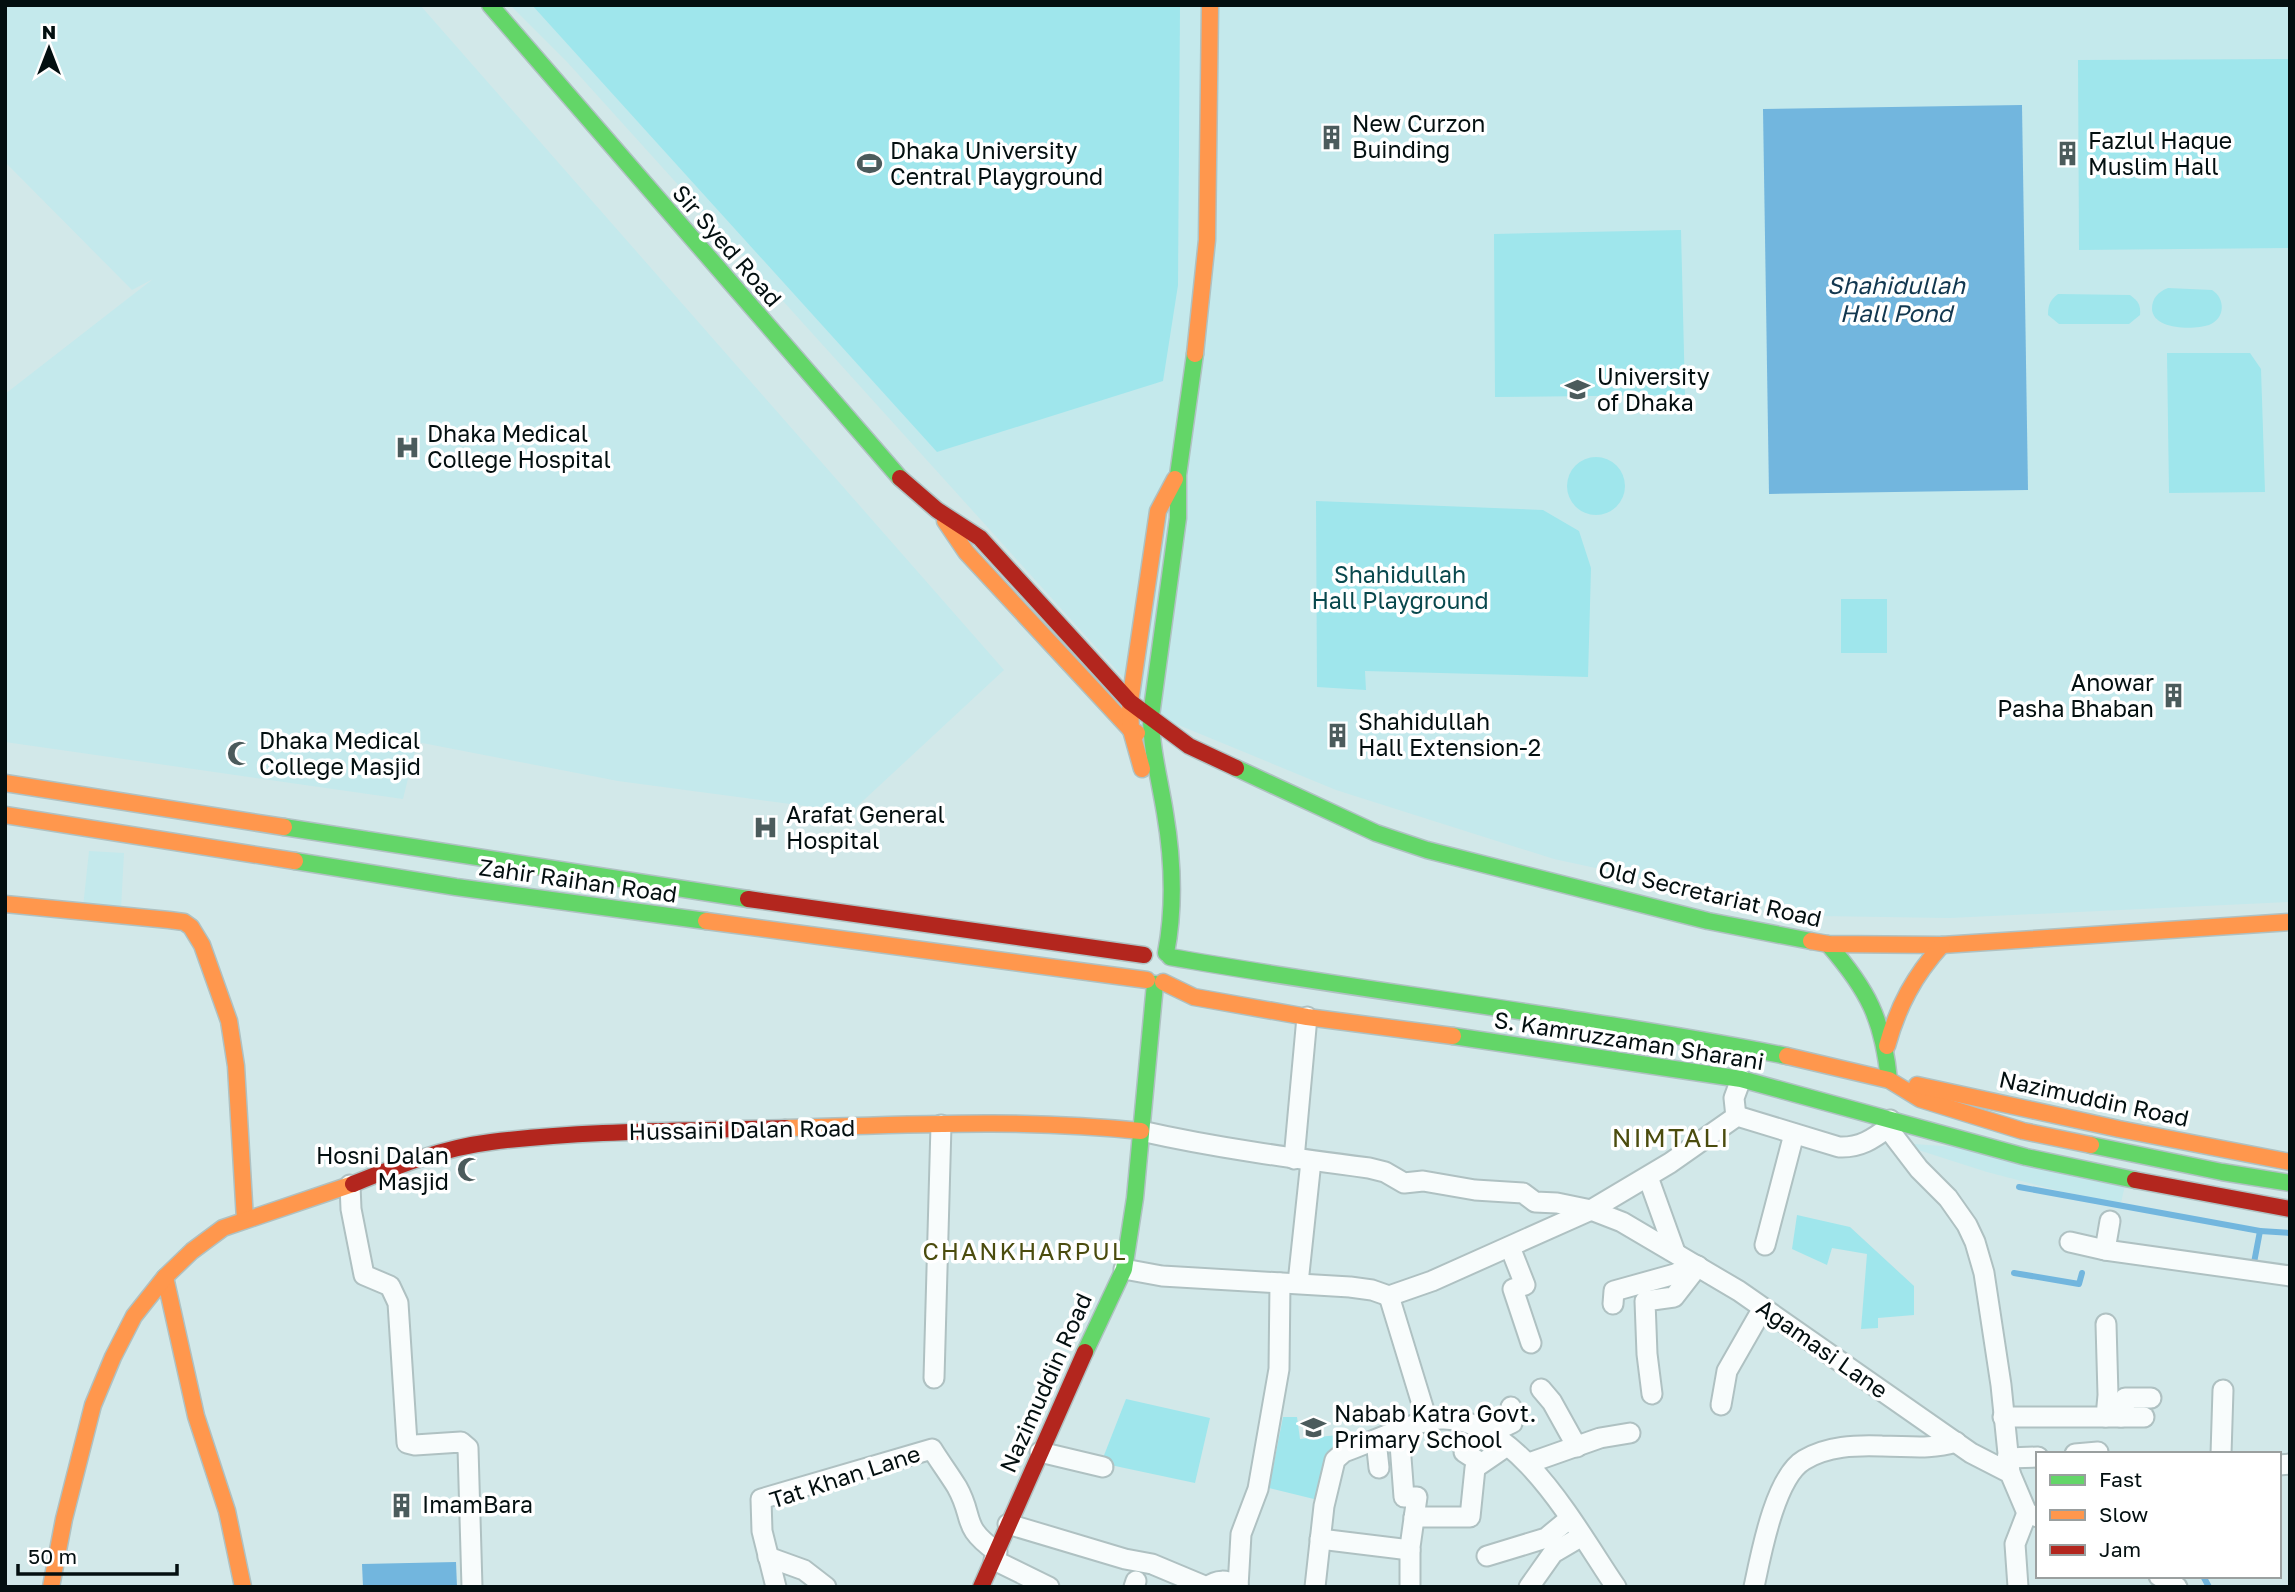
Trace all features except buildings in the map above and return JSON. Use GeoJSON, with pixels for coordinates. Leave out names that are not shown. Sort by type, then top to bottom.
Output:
{"type":"FeatureCollection","features":[{"type":"Feature","properties":{"kind":"main road","name":"Sir Syed Road"},"geometry":{"type":"LineString","coordinates":[[490,5],[892,471],[937,510],[980,538],[1130,702],[1189,746]]}},
{"type":"Feature","properties":{"kind":"main road"},"geometry":{"type":"LineString","coordinates":[[1159,954],[1173,964],[1159,981],[1140,971],[1159,954],[1171,933],[1171,858],[1150,739],[1151,716],[1178,518],[1178,475],[1199,328],[1207,240],[1210,5]]}},
{"type":"Feature","properties":{"kind":"main road"},"geometry":{"type":"LineString","coordinates":[[1159,954],[1160,874],[1151,810],[1131,730],[1130,702],[1158,511],[1178,475]]}},
{"type":"Feature","properties":{"kind":"main road","name":"Sir Syed Road"},"geometry":{"type":"LineString","coordinates":[[937,510],[966,552],[1131,730]]}},
{"type":"Feature","properties":{"kind":"main road"},"geometry":{"type":"LineString","coordinates":[[1131,730],[1150,739],[1189,746]]}},
{"type":"Feature","properties":{"kind":"main road","name":"Old Secretariat Road"},"geometry":{"type":"LineString","coordinates":[[1189,746],[1376,833],[1427,850],[1708,921],[1828,944],[1942,945],[2290,922]]}},
{"type":"Feature","properties":{"kind":"main road","name":"Zahir Raihan Road"},"geometry":{"type":"LineString","coordinates":[[5,783],[747,899],[1159,954],[1709,1041],[1853,1070],[1889,1080]]}},
{"type":"Feature","properties":{"kind":"main road","name":"Zahir Raihan Road"},"geometry":{"type":"LineString","coordinates":[[5,815],[456,887],[1159,981],[1193,980]]}},
{"type":"Feature","properties":{"kind":"main road"},"geometry":{"type":"LineString","coordinates":[[5,904],[169,920],[184,922],[191,927],[202,945],[214,976],[231,1033],[236,1066],[245,1220]]}},
{"type":"Feature","properties":{"kind":"main road"},"geometry":{"type":"LineString","coordinates":[[1828,944],[1866,992],[1879,1019],[1887,1046],[1889,1080],[1903,1113]]}},
{"type":"Feature","properties":{"kind":"main road"},"geometry":{"type":"LineString","coordinates":[[1887,1046],[1903,993],[1914,976],[1942,945]]}},
{"type":"Feature","properties":{"kind":"main road","name":"S. Kamruzzaman Sharani"},"geometry":{"type":"LineString","coordinates":[[1159,981],[1194,997],[1307,1017],[1741,1079],[1903,1113],[2090,1172],[2290,1209]]}},
{"type":"Feature","properties":{"kind":"main road","name":"Nazimuddin Road"},"geometry":{"type":"LineString","coordinates":[[981,1587],[1092,1335],[1124,1269],[1135,1198],[1159,981]]}},
{"type":"Feature","properties":{"kind":"main road"},"geometry":{"type":"LineString","coordinates":[[1307,996],[1460,1018]]}},
{"type":"Feature","properties":{"kind":"main road"},"geometry":{"type":"LineString","coordinates":[[1641,1048],[1786,1075]]}},
{"type":"Feature","properties":{"kind":"main road","name":"Nazimuddin Road"},"geometry":{"type":"LineString","coordinates":[[1889,1080],[2290,1162]]}},
{"type":"Feature","properties":{"kind":"main road"},"geometry":{"type":"LineString","coordinates":[[1903,1113],[2023,1131],[2222,1172],[2290,1183]]}},
{"type":"Feature","properties":{"kind":"main road"},"geometry":{"type":"LineString","coordinates":[[1903,1113],[2015,1141],[2290,1197]]}},
{"type":"Feature","properties":{"kind":"main road","name":"Hussaini Dalan Road"},"geometry":{"type":"LineString","coordinates":[[51,1587],[93,1405],[113,1357],[134,1316],[165,1277],[192,1251],[223,1228],[350,1185],[418,1158],[489,1142],[617,1133],[1003,1122],[1078,1124],[1141,1131]]}},
{"type":"Feature","properties":{"kind":"main road"},"geometry":{"type":"LineString","coordinates":[[165,1277],[196,1416],[227,1511],[243,1587]]}},
{"type":"Feature","properties":{"kind":"street"},"geometry":{"type":"LineString","coordinates":[[1008,1524],[1125,1559],[1152,1564],[1207,1587],[1214,1581],[1229,1581],[1238,1586],[1241,1534],[1258,1489],[1279,1369],[1303,1160],[1307,1017]]}},
{"type":"Feature","properties":{"kind":"street"},"geometry":{"type":"LineString","coordinates":[[1736,1115],[1734,1098],[1741,1079]]}},
{"type":"Feature","properties":{"kind":"street"},"geometry":{"type":"LineString","coordinates":[[1736,1115],[1839,1147],[1851,1148],[1868,1141],[1903,1113]]}},
{"type":"Feature","properties":{"kind":"street"},"geometry":{"type":"LineString","coordinates":[[1903,1113],[1893,1135],[1919,1169],[1948,1198],[1967,1225],[1975,1241],[1984,1273],[2001,1385],[2009,1466],[2032,1515],[2015,1544],[2018,1587]]}},
{"type":"Feature","properties":{"kind":"street"},"geometry":{"type":"LineString","coordinates":[[1124,1269],[1162,1276],[1372,1290],[1389,1296],[1432,1282],[1591,1210],[1648,1178],[1736,1115]]}},
{"type":"Feature","properties":{"kind":"street"},"geometry":{"type":"LineString","coordinates":[[934,1378],[941,1125]]}},
{"type":"Feature","properties":{"kind":"street","name":"Agamasi Lane"},"geometry":{"type":"LineString","coordinates":[[1141,1131],[1206,1146],[1369,1168],[1385,1172],[1404,1183],[1423,1181],[1475,1190],[1523,1193],[1535,1202],[1557,1203],[1591,1210],[1622,1222],[1697,1265],[1971,1453],[2009,1466]]}},
{"type":"Feature","properties":{"kind":"street"},"geometry":{"type":"LineString","coordinates":[[1765,1245],[1794,1134]]}},
{"type":"Feature","properties":{"kind":"street"},"geometry":{"type":"LineString","coordinates":[[1648,1178],[1675,1252]]}},
{"type":"Feature","properties":{"kind":"street"},"geometry":{"type":"LineString","coordinates":[[350,1185],[351,1209],[364,1275],[390,1286],[398,1303],[407,1443],[415,1445],[461,1442],[468,1448],[472,1587]]}},
{"type":"Feature","properties":{"kind":"street"},"geometry":{"type":"LineString","coordinates":[[2105,1250],[2110,1221]]}},
{"type":"Feature","properties":{"kind":"street"},"geometry":{"type":"LineString","coordinates":[[2070,1242],[2105,1250],[2290,1276]]}},
{"type":"Feature","properties":{"kind":"street"},"geometry":{"type":"LineString","coordinates":[[1510,1247],[1525,1285],[1513,1289],[1531,1343]]}},
{"type":"Feature","properties":{"kind":"street"},"geometry":{"type":"LineString","coordinates":[[1613,1304],[1614,1291],[1697,1265]]}},
{"type":"Feature","properties":{"kind":"street"},"geometry":{"type":"LineString","coordinates":[[1652,1394],[1645,1301],[1674,1297],[1697,1265]]}},
{"type":"Feature","properties":{"kind":"street"},"geometry":{"type":"LineString","coordinates":[[1389,1296],[1426,1417],[1424,1422]]}},
{"type":"Feature","properties":{"kind":"street"},"geometry":{"type":"LineString","coordinates":[[1721,1405],[1727,1371],[1763,1308]]}},
{"type":"Feature","properties":{"kind":"street"},"geometry":{"type":"LineString","coordinates":[[2106,1324],[2108,1395],[2114,1417]]}},
{"type":"Feature","properties":{"kind":"street"},"geometry":{"type":"LineString","coordinates":[[1541,1389],[1552,1402],[1577,1447]]}},
{"type":"Feature","properties":{"kind":"street"},"geometry":{"type":"LineString","coordinates":[[2221,1452],[2223,1390]]}},
{"type":"Feature","properties":{"kind":"street"},"geometry":{"type":"LineString","coordinates":[[2114,1417],[2125,1413],[2125,1398],[2151,1398]]}},
{"type":"Feature","properties":{"kind":"street"},"geometry":{"type":"LineString","coordinates":[[1489,1434],[1512,1423],[1511,1407]]}},
{"type":"Feature","properties":{"kind":"street"},"geometry":{"type":"LineString","coordinates":[[2003,1417],[2144,1417]]}},
{"type":"Feature","properties":{"kind":"street"},"geometry":{"type":"LineString","coordinates":[[1315,1587],[1324,1506],[1335,1461],[1344,1452],[1424,1422],[1443,1419],[1469,1423],[1529,1463],[1543,1478],[1616,1587]]}},
{"type":"Feature","properties":{"kind":"street"},"geometry":{"type":"LineString","coordinates":[[1399,1432],[1404,1497],[1417,1497],[1410,1550],[1410,1587]]}},
{"type":"Feature","properties":{"kind":"street"},"geometry":{"type":"LineString","coordinates":[[1529,1463],[1600,1438],[1630,1433]]}},
{"type":"Feature","properties":{"kind":"street"},"geometry":{"type":"LineString","coordinates":[[1376,1440],[1379,1468]]}},
{"type":"Feature","properties":{"kind":"street"},"geometry":{"type":"LineString","coordinates":[[1754,1587],[1765,1539],[1782,1486],[1791,1470],[1804,1459],[1844,1446],[1925,1448],[1956,1442]]}},
{"type":"Feature","properties":{"kind":"street"},"geometry":{"type":"LineString","coordinates":[[1414,1517],[1470,1517],[1475,1468],[1507,1446]]}},
{"type":"Feature","properties":{"kind":"street","name":"Tat Khan Lane"},"geometry":{"type":"LineString","coordinates":[[776,1587],[762,1531],[761,1499],[932,1449],[958,1489],[969,1525],[995,1556]]}},
{"type":"Feature","properties":{"kind":"street"},"geometry":{"type":"LineString","coordinates":[[1040,1452],[1103,1467]]}},
{"type":"Feature","properties":{"kind":"street"},"geometry":{"type":"LineString","coordinates":[[1465,1452],[1481,1463]]}},
{"type":"Feature","properties":{"kind":"street"},"geometry":{"type":"LineString","coordinates":[[2009,1466],[2036,1458]]}},
{"type":"Feature","properties":{"kind":"street"},"geometry":{"type":"LineString","coordinates":[[1487,1556],[1546,1538],[1569,1519]]}},
{"type":"Feature","properties":{"kind":"street"},"geometry":{"type":"LineString","coordinates":[[1529,1587],[1553,1553],[1582,1536]]}},
{"type":"Feature","properties":{"kind":"street"},"geometry":{"type":"LineString","coordinates":[[1320,1539],[1410,1550]]}},
{"type":"Feature","properties":{"kind":"street"},"geometry":{"type":"LineString","coordinates":[[995,1556],[1049,1587]]}},
{"type":"Feature","properties":{"kind":"street"},"geometry":{"type":"LineString","coordinates":[[768,1557],[804,1570],[826,1587]]}},
{"type":"Feature","properties":{"kind":"shaded area","name":"Dhaka Medical College Hospital"},"geometry":{"type":"Polygon","coordinates":[[[5,5],[420,5],[1004,670],[851,812],[618,781],[417,742],[403,799],[5,742],[5,394],[153,279],[132,290],[5,162],[5,5]]]}},
{"type":"Feature","properties":{"kind":"shaded area","name":"University of Dhaka"},"geometry":{"type":"Polygon","coordinates":[[[510,5],[2290,5],[2290,902],[1950,918],[1817,916],[1554,859],[1336,790],[1159,717],[568,63],[510,5]]]}},
{"type":"Feature","properties":{"kind":"shaded area"},"geometry":{"type":"Polygon","coordinates":[[[89,851],[124,853],[121,909],[83,907],[89,851]]]}},
{"type":"Feature","properties":{"kind":"shaded area"},"geometry":{"type":"Polygon","coordinates":[[[1914,1144],[1956,1147],[2125,1185],[2121,1203],[1987,1172],[1912,1148],[1914,1144]]]}},
{"type":"Feature","properties":{"kind":"green space"},"geometry":{"type":"Polygon","coordinates":[[[532,5],[1180,5],[1178,285],[1163,381],[937,452],[532,5]]]}},
{"type":"Feature","properties":{"kind":"green space"},"geometry":{"type":"Polygon","coordinates":[[[2288,59],[2289,248],[2079,250],[2078,60],[2288,59]]]}},
{"type":"Feature","properties":{"kind":"green space"},"geometry":{"type":"Polygon","coordinates":[[[1681,230],[1685,395],[1495,397],[1494,234],[1681,230]]]}},
{"type":"Feature","properties":{"kind":"green space"},"geometry":{"type":"Polygon","coordinates":[[[2168,288],[2212,290],[2221,303],[2221,313],[2215,322],[2209,325],[2194,328],[2167,325],[2154,316],[2152,309],[2154,299],[2168,288]]]}},
{"type":"Feature","properties":{"kind":"green space"},"geometry":{"type":"Polygon","coordinates":[[[2058,294],[2130,295],[2140,308],[2140,315],[2129,324],[2059,324],[2048,315],[2050,303],[2058,294]]]}},
{"type":"Feature","properties":{"kind":"green space"},"geometry":{"type":"Polygon","coordinates":[[[2167,353],[2250,353],[2261,369],[2265,492],[2169,493],[2167,353]]]}},
{"type":"Feature","properties":{"kind":"green space"},"geometry":{"type":"Polygon","coordinates":[[[1590,457],[1602,457],[1617,465],[1625,480],[1625,492],[1617,507],[1602,515],[1590,515],[1575,507],[1567,492],[1567,480],[1575,465],[1590,457]]]}},
{"type":"Feature","properties":{"kind":"green space","name":"Shahidullah Hall Playground"},"geometry":{"type":"Polygon","coordinates":[[[1316,501],[1543,510],[1579,531],[1591,568],[1588,677],[1365,671],[1366,690],[1317,687],[1316,501]]]}},
{"type":"Feature","properties":{"kind":"green space"},"geometry":{"type":"Polygon","coordinates":[[[1841,599],[1887,599],[1887,653],[1841,653],[1841,599]]]}},
{"type":"Feature","properties":{"kind":"green space"},"geometry":{"type":"Polygon","coordinates":[[[1797,1215],[1850,1227],[1914,1286],[1914,1315],[1878,1318],[1878,1328],[1861,1329],[1867,1254],[1832,1248],[1827,1265],[1792,1249],[1797,1215]]]}},
{"type":"Feature","properties":{"kind":"green space"},"geometry":{"type":"Polygon","coordinates":[[[1126,1399],[1210,1418],[1195,1483],[1101,1463],[1126,1399]]]}},
{"type":"Feature","properties":{"kind":"green space"},"geometry":{"type":"Polygon","coordinates":[[[1283,1417],[1297,1417],[1300,1439],[1375,1431],[1330,1455],[1318,1500],[1269,1488],[1283,1417]]]}},
{"type":"Feature","properties":{"kind":"water","name":"Shahidullah Hall Pond"},"geometry":{"type":"Polygon","coordinates":[[[2022,105],[2028,490],[1769,494],[1763,109],[2022,105]]]}},
{"type":"Feature","properties":{"kind":"water"},"geometry":{"type":"Polygon","coordinates":[[[456,1562],[457,1587],[363,1587],[362,1564],[456,1562]]]}},
{"type":"Feature","properties":{"kind":"waterway"},"geometry":{"type":"LineString","coordinates":[[2019,1187],[2260,1231]]}},
{"type":"Feature","properties":{"kind":"waterway"},"geometry":{"type":"LineString","coordinates":[[2253,1268],[2260,1231],[2290,1233]]}},
{"type":"Feature","properties":{"kind":"waterway"},"geometry":{"type":"LineString","coordinates":[[2014,1273],[2079,1284],[2082,1273]]}},
{"type":"Feature","properties":{"kind":"waterway"},"geometry":{"type":"LineString","coordinates":[[2204,1578],[2209,1587]]}},
{"type":"Feature","properties":{"kind":"traffic: fast"},"geometry":{"type":"LineString","coordinates":[[490,5],[900,478]]}},
{"type":"Feature","properties":{"kind":"traffic: fast"},"geometry":{"type":"LineString","coordinates":[[1166,953],[1171,918],[1171,866],[1151,716],[1178,518],[1178,475],[1195,354]]}},
{"type":"Feature","properties":{"kind":"traffic: fast"},"geometry":{"type":"LineString","coordinates":[[1236,768],[1376,833],[1427,850],[1708,921],[1811,941]]}},
{"type":"Feature","properties":{"kind":"traffic: fast"},"geometry":{"type":"LineString","coordinates":[[284,827],[748,899]]}},
{"type":"Feature","properties":{"kind":"traffic: fast"},"geometry":{"type":"LineString","coordinates":[[295,861],[456,887],[706,921]]}},
{"type":"Feature","properties":{"kind":"traffic: fast"},"geometry":{"type":"LineString","coordinates":[[1828,944],[1854,976],[1871,1006],[1883,1039],[1889,1080]]}},
{"type":"Feature","properties":{"kind":"traffic: fast"},"geometry":{"type":"LineString","coordinates":[[1170,957],[1633,1029],[1787,1056]]}},
{"type":"Feature","properties":{"kind":"traffic: fast"},"geometry":{"type":"LineString","coordinates":[[1085,1352],[1124,1269],[1135,1198],[1155,984]]}},
{"type":"Feature","properties":{"kind":"traffic: fast"},"geometry":{"type":"LineString","coordinates":[[1453,1036],[1741,1079],[2026,1157],[2135,1180]]}},
{"type":"Feature","properties":{"kind":"traffic: fast"},"geometry":{"type":"LineString","coordinates":[[2091,1145],[2290,1183]]}},
{"type":"Feature","properties":{"kind":"traffic: slow"},"geometry":{"type":"LineString","coordinates":[[1195,354],[1207,240],[1210,5]]}},
{"type":"Feature","properties":{"kind":"traffic: slow"},"geometry":{"type":"LineString","coordinates":[[1142,769],[1131,730],[1130,702],[1158,511],[1175,479]]}},
{"type":"Feature","properties":{"kind":"traffic: slow"},"geometry":{"type":"LineString","coordinates":[[945,521],[966,552],[1131,730],[1137,733]]}},
{"type":"Feature","properties":{"kind":"traffic: slow"},"geometry":{"type":"LineString","coordinates":[[5,783],[284,827]]}},
{"type":"Feature","properties":{"kind":"traffic: slow"},"geometry":{"type":"LineString","coordinates":[[5,815],[295,861]]}},
{"type":"Feature","properties":{"kind":"traffic: slow"},"geometry":{"type":"LineString","coordinates":[[5,904],[169,920],[184,922],[191,927],[202,945],[229,1021],[236,1066],[245,1220]]}},
{"type":"Feature","properties":{"kind":"traffic: slow"},"geometry":{"type":"LineString","coordinates":[[706,921],[1147,980]]}},
{"type":"Feature","properties":{"kind":"traffic: slow"},"geometry":{"type":"LineString","coordinates":[[1811,941],[1828,944],[1942,945],[2290,922]]}},
{"type":"Feature","properties":{"kind":"traffic: slow"},"geometry":{"type":"LineString","coordinates":[[1887,1046],[1908,992],[1942,945]]}},
{"type":"Feature","properties":{"kind":"traffic: slow"},"geometry":{"type":"LineString","coordinates":[[1163,982],[1194,997],[1307,1017],[1453,1036]]}},
{"type":"Feature","properties":{"kind":"traffic: slow"},"geometry":{"type":"LineString","coordinates":[[1787,1056],[1889,1080],[1920,1099],[2023,1131],[2091,1145]]}},
{"type":"Feature","properties":{"kind":"traffic: slow"},"geometry":{"type":"LineString","coordinates":[[1917,1085],[2119,1129],[2290,1162]]}},
{"type":"Feature","properties":{"kind":"traffic: slow"},"geometry":{"type":"LineString","coordinates":[[785,1128],[1007,1124],[1141,1131]]}},
{"type":"Feature","properties":{"kind":"traffic: slow"},"geometry":{"type":"LineString","coordinates":[[51,1587],[64,1519],[93,1405],[134,1316],[165,1277],[192,1251],[223,1228],[353,1184]]}},
{"type":"Feature","properties":{"kind":"traffic: slow"},"geometry":{"type":"LineString","coordinates":[[165,1277],[196,1416],[227,1511],[243,1587]]}},
{"type":"Feature","properties":{"kind":"traffic: jam"},"geometry":{"type":"LineString","coordinates":[[900,478],[937,510],[980,538],[1130,702],[1189,746],[1236,768]]}},
{"type":"Feature","properties":{"kind":"traffic: jam"},"geometry":{"type":"LineString","coordinates":[[748,899],[1144,955]]}},
{"type":"Feature","properties":{"kind":"traffic: jam"},"geometry":{"type":"LineString","coordinates":[[353,1184],[437,1153],[491,1142],[601,1133],[785,1128]]}},
{"type":"Feature","properties":{"kind":"traffic: jam"},"geometry":{"type":"LineString","coordinates":[[2135,1180],[2290,1209]]}},
{"type":"Feature","properties":{"kind":"traffic: jam"},"geometry":{"type":"LineString","coordinates":[[981,1587],[1085,1352]]}},
{"type":"Feature","properties":{"kind":"place","name":"New Curzon Buinding"},"geometry":{"type":"Point","coordinates":[1332,137]}},
{"type":"Feature","properties":{"kind":"place","name":"Fazlul Haque Muslim Hall"},"geometry":{"type":"Point","coordinates":[2068,154]}},
{"type":"Feature","properties":{"kind":"place","name":"Dhaka University Central Playground"},"geometry":{"type":"Point","coordinates":[870,164]}},
{"type":"Feature","properties":{"kind":"place","name":"University of Dhaka"},"geometry":{"type":"Point","coordinates":[1577,390]}},
{"type":"Feature","properties":{"kind":"place","name":"Dhaka Medical College Hospital"},"geometry":{"type":"Point","coordinates":[407,447]}},
{"type":"Feature","properties":{"kind":"place","name":"Anowar Pasha Bhaban"},"geometry":{"type":"Point","coordinates":[2174,696]}},
{"type":"Feature","properties":{"kind":"place","name":"Shahidullah Hall Extension-2"},"geometry":{"type":"Point","coordinates":[1338,735]}},
{"type":"Feature","properties":{"kind":"place","name":"Dhaka Medical College Masjid"},"geometry":{"type":"Point","coordinates":[239,754]}},
{"type":"Feature","properties":{"kind":"place","name":"Arafat General Hospital"},"geometry":{"type":"Point","coordinates":[766,828]}},
{"type":"Feature","properties":{"kind":"place","name":"Hosni Dalan Masjid"},"geometry":{"type":"Point","coordinates":[469,1169]}},
{"type":"Feature","properties":{"kind":"place","name":"Nabab Katra Govt. Primary School"},"geometry":{"type":"Point","coordinates":[1314,1427]}},
{"type":"Feature","properties":{"kind":"place","name":"ImamBara"},"geometry":{"type":"Point","coordinates":[402,1505]}},
{"type":"Feature","properties":{"kind":"district","name":"NIMTALI"},"geometry":{"type":"Point","coordinates":[1671,1138]}},
{"type":"Feature","properties":{"kind":"district","name":"CHANKHARPUL"},"geometry":{"type":"Point","coordinates":[1025,1252]}}]}
